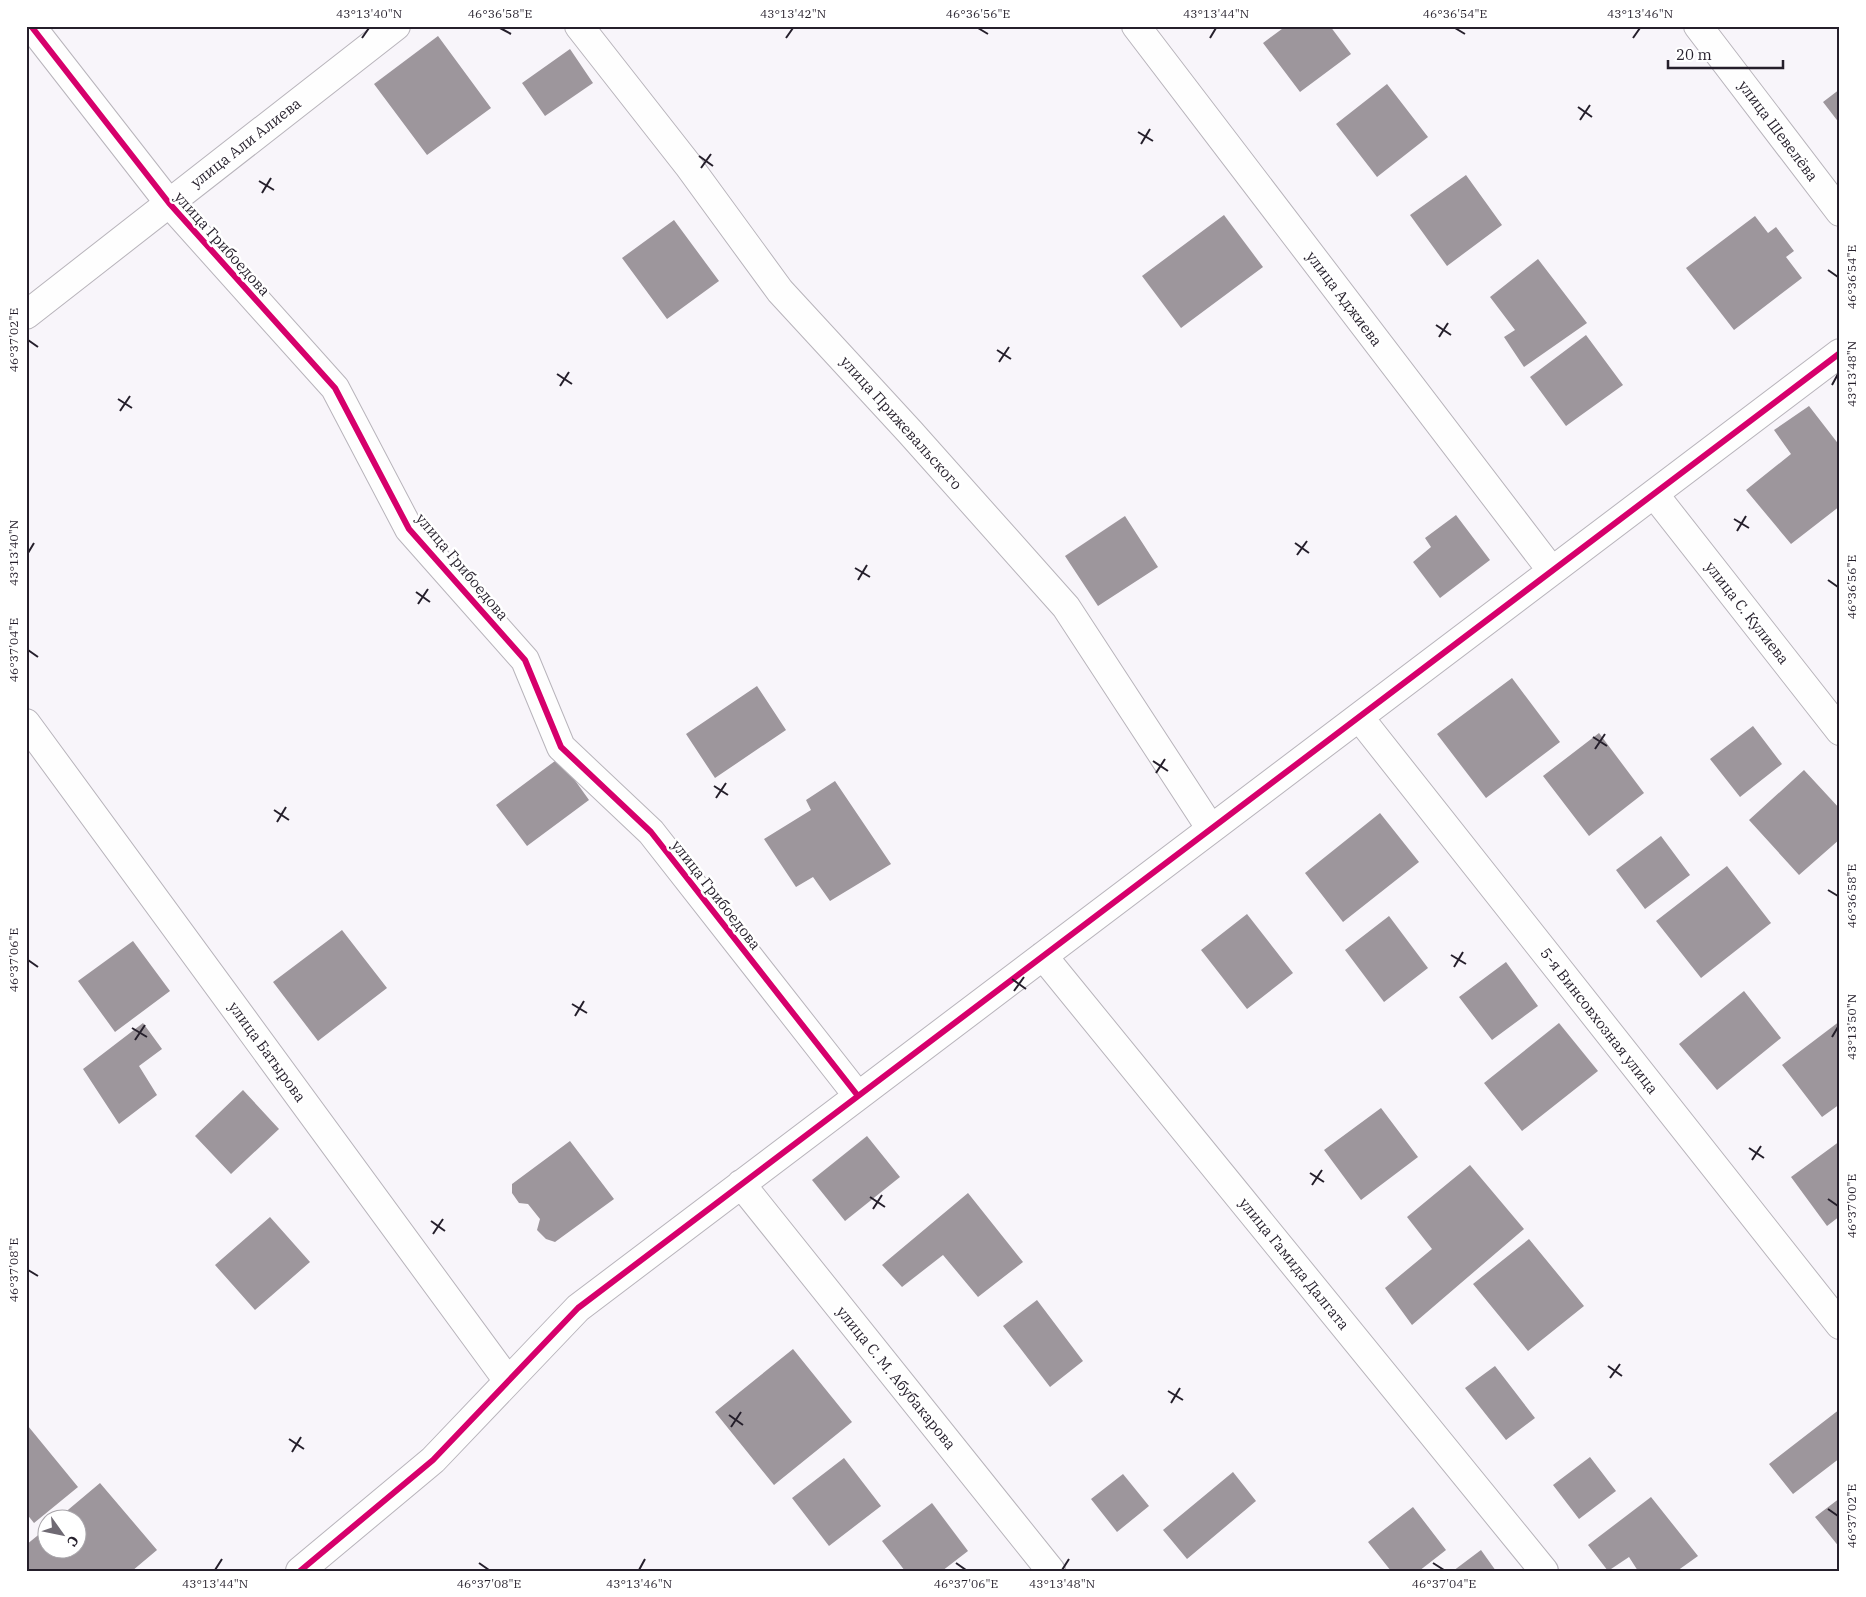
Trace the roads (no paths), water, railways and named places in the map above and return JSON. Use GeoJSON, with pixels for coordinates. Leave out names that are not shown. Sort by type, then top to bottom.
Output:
{"type":"FeatureCollection","features":[{"type":"Feature","properties":{"kind":"street","name":"улица Грибоедова"},"geometry":{"type":"LineString","coordinates":[[30,26],[169,204],[335,388],[409,528],[525,660],[560,747],[651,832],[858,1096]]}},
{"type":"Feature","properties":{"kind":"street","name":"улица Али Алиева"},"geometry":{"type":"LineString","coordinates":[[26,315],[396,26]]}},
{"type":"Feature","properties":{"kind":"street","name":"улица Прижевальского"},"geometry":{"type":"LineString","coordinates":[[579,26],[688,165],[780,291],[910,432],[1066,607],[1210,829]]}},
{"type":"Feature","properties":{"kind":"street","name":"улица Аджиева"},"geometry":{"type":"LineString","coordinates":[[1136,26],[1552,571]]}},
{"type":"Feature","properties":{"kind":"street","name":"улица Шевелёва"},"geometry":{"type":"LineString","coordinates":[[1698,26],[1840,212]]}},
{"type":"Feature","properties":{"kind":"street"},"geometry":{"type":"LineString","coordinates":[[300,1571],[433,1460],[578,1308],[1840,353]]}},
{"type":"Feature","properties":{"kind":"street","name":"улица С. Кулиева"},"geometry":{"type":"LineString","coordinates":[[1654,494],[1840,731]]}},
{"type":"Feature","properties":{"kind":"street","name":"5-я Винсовхозная улица"},"geometry":{"type":"LineString","coordinates":[[1359,717],[1840,1324]]}},
{"type":"Feature","properties":{"kind":"street","name":"улица Батырова"},"geometry":{"type":"LineString","coordinates":[[26,723],[508,1382]]}},
{"type":"Feature","properties":{"kind":"street","name":"улица Гамида Далгата"},"geometry":{"type":"LineString","coordinates":[[1043,956],[1544,1571]]}},
{"type":"Feature","properties":{"kind":"street","name":"улица С. М. Абубакарова"},"geometry":{"type":"LineString","coordinates":[[741,1184],[1051,1571]]}}]}
